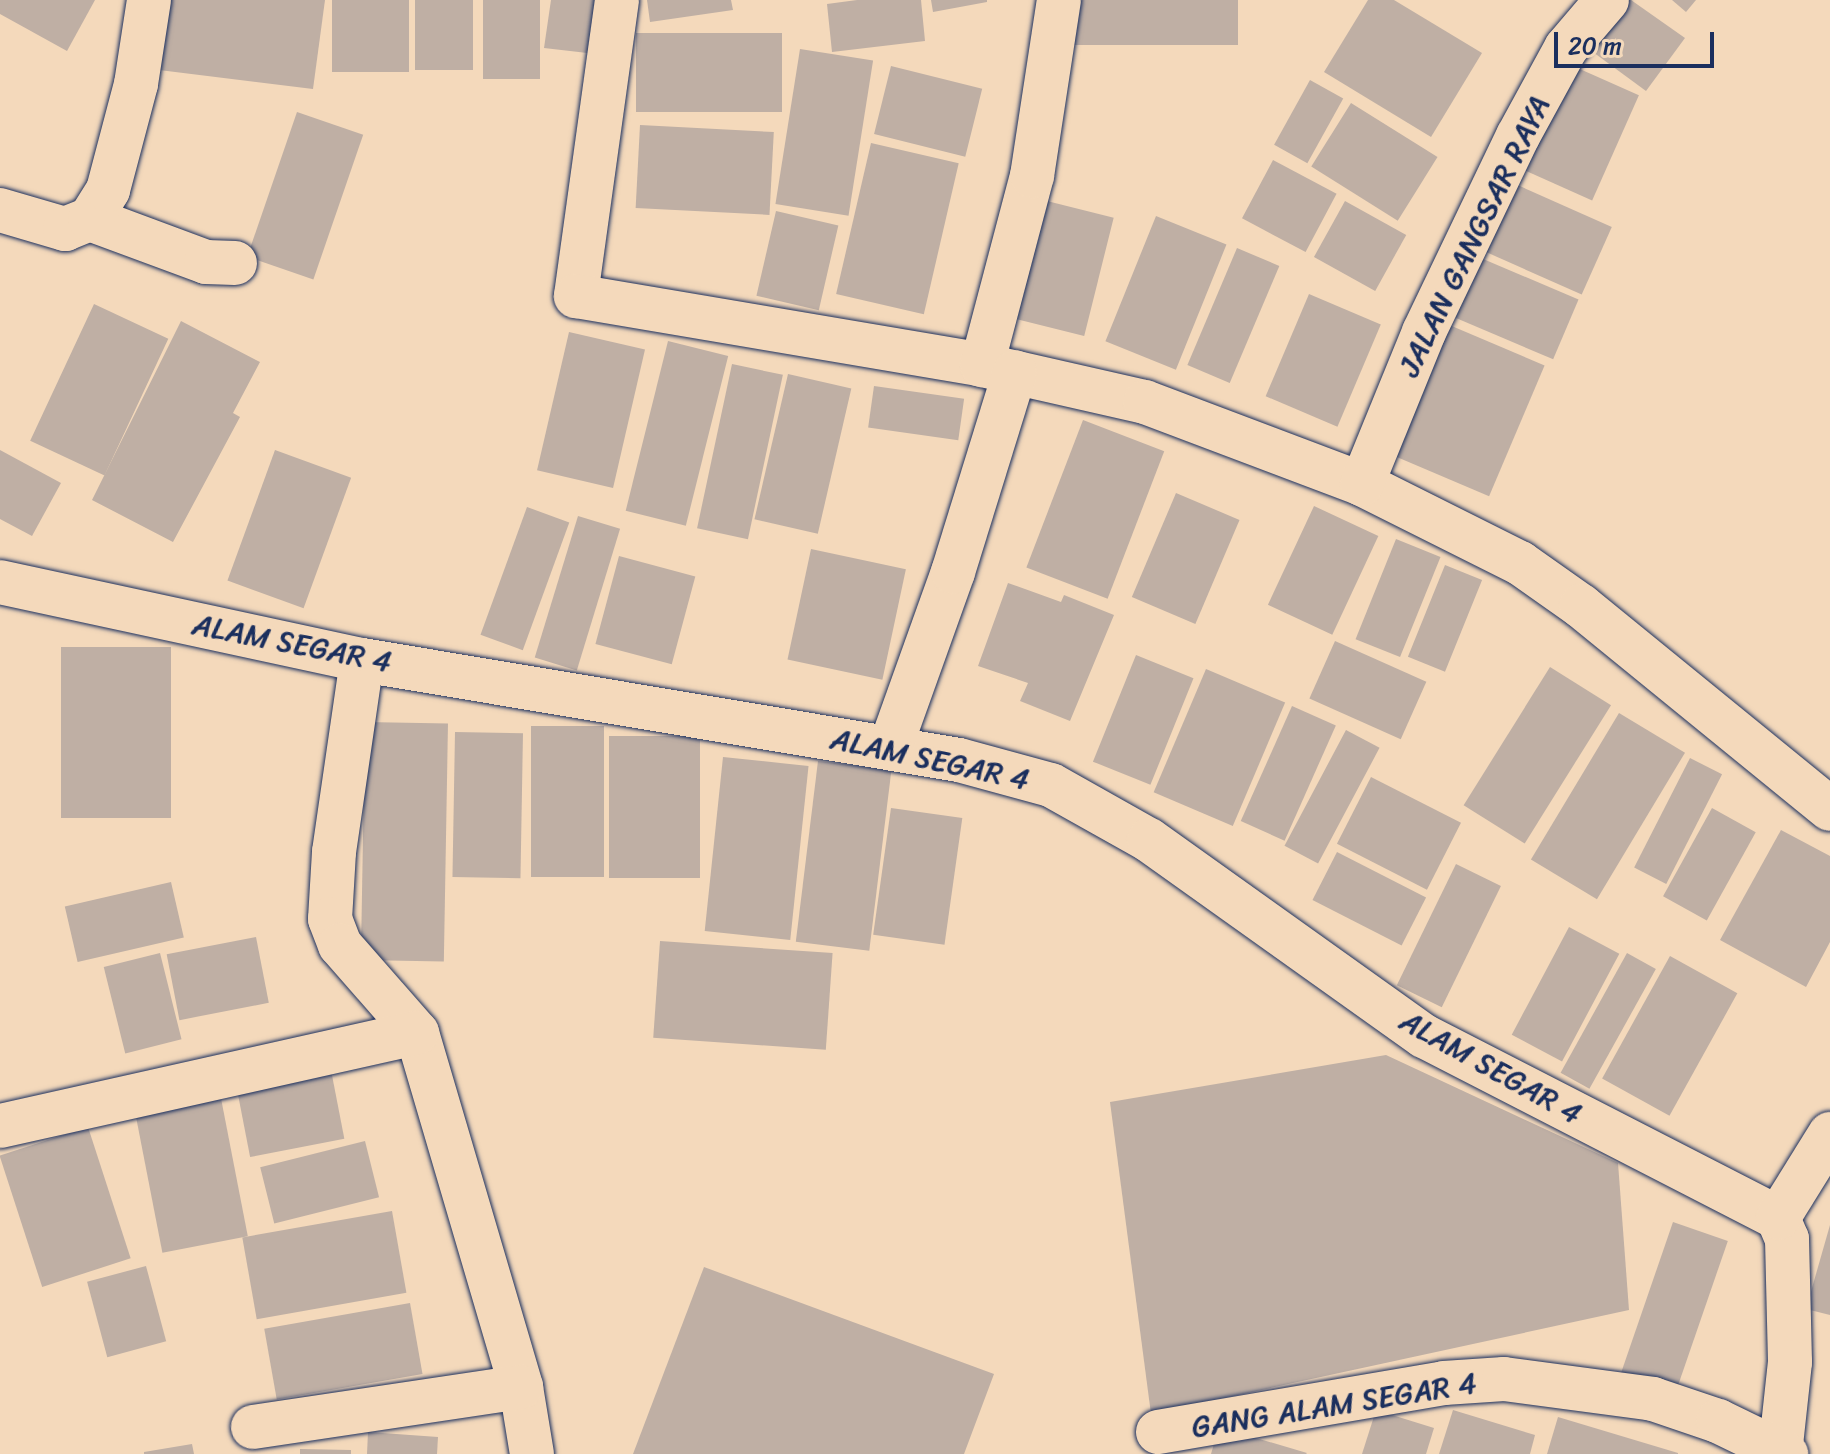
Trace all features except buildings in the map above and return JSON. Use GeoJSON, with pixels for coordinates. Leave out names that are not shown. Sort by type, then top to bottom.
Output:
{"type":"FeatureCollection","features":[{"type":"Feature","properties":{"kind":"street"},"geometry":{"type":"LineString","coordinates":[[0,210],[65,229],[90,219],[108,190],[136,84],[149,0]]}},
{"type":"Feature","properties":{"kind":"street"},"geometry":{"type":"LineString","coordinates":[[617,0],[576,296],[998,368],[1145,402],[1362,484],[1520,563],[1581,606],[1830,809]]}},
{"type":"Feature","properties":{"kind":"street"},"geometry":{"type":"LineString","coordinates":[[890,748],[953,572],[998,368],[1059,0]]}},
{"type":"Feature","properties":{"kind":"street","name":"JALAN GANGSAR RAYA"},"geometry":{"type":"LineString","coordinates":[[1362,484],[1424,332],[1518,136],[1566,48],[1607,0]]}},
{"type":"Feature","properties":{"kind":"street"},"geometry":{"type":"LineString","coordinates":[[90,219],[206,262],[235,263]]}},
{"type":"Feature","properties":{"kind":"street","name":"ALAM SEGAR 4"},"geometry":{"type":"LineString","coordinates":[[0,582],[362,660],[890,748],[1051,785],[1149,840],[1424,1036],[1782,1228]]}},
{"type":"Feature","properties":{"kind":"street"},"geometry":{"type":"LineString","coordinates":[[362,660],[334,852],[330,919],[340,945],[417,1033],[521,1387],[532,1454]]}},
{"type":"Feature","properties":{"kind":"street"},"geometry":{"type":"LineString","coordinates":[[0,1126],[417,1033]]}},
{"type":"Feature","properties":{"kind":"street"},"geometry":{"type":"LineString","coordinates":[[1783,1453],[1790,1362],[1782,1228],[1830,1134]]}},
{"type":"Feature","properties":{"kind":"street","name":"GANG ALAM SEGAR 4"},"geometry":{"type":"LineString","coordinates":[[1158,1432],[1444,1383],[1504,1379],[1653,1399],[1718,1421],[1783,1453]]}},
{"type":"Feature","properties":{"kind":"street"},"geometry":{"type":"LineString","coordinates":[[253,1427],[521,1387]]}}]}
